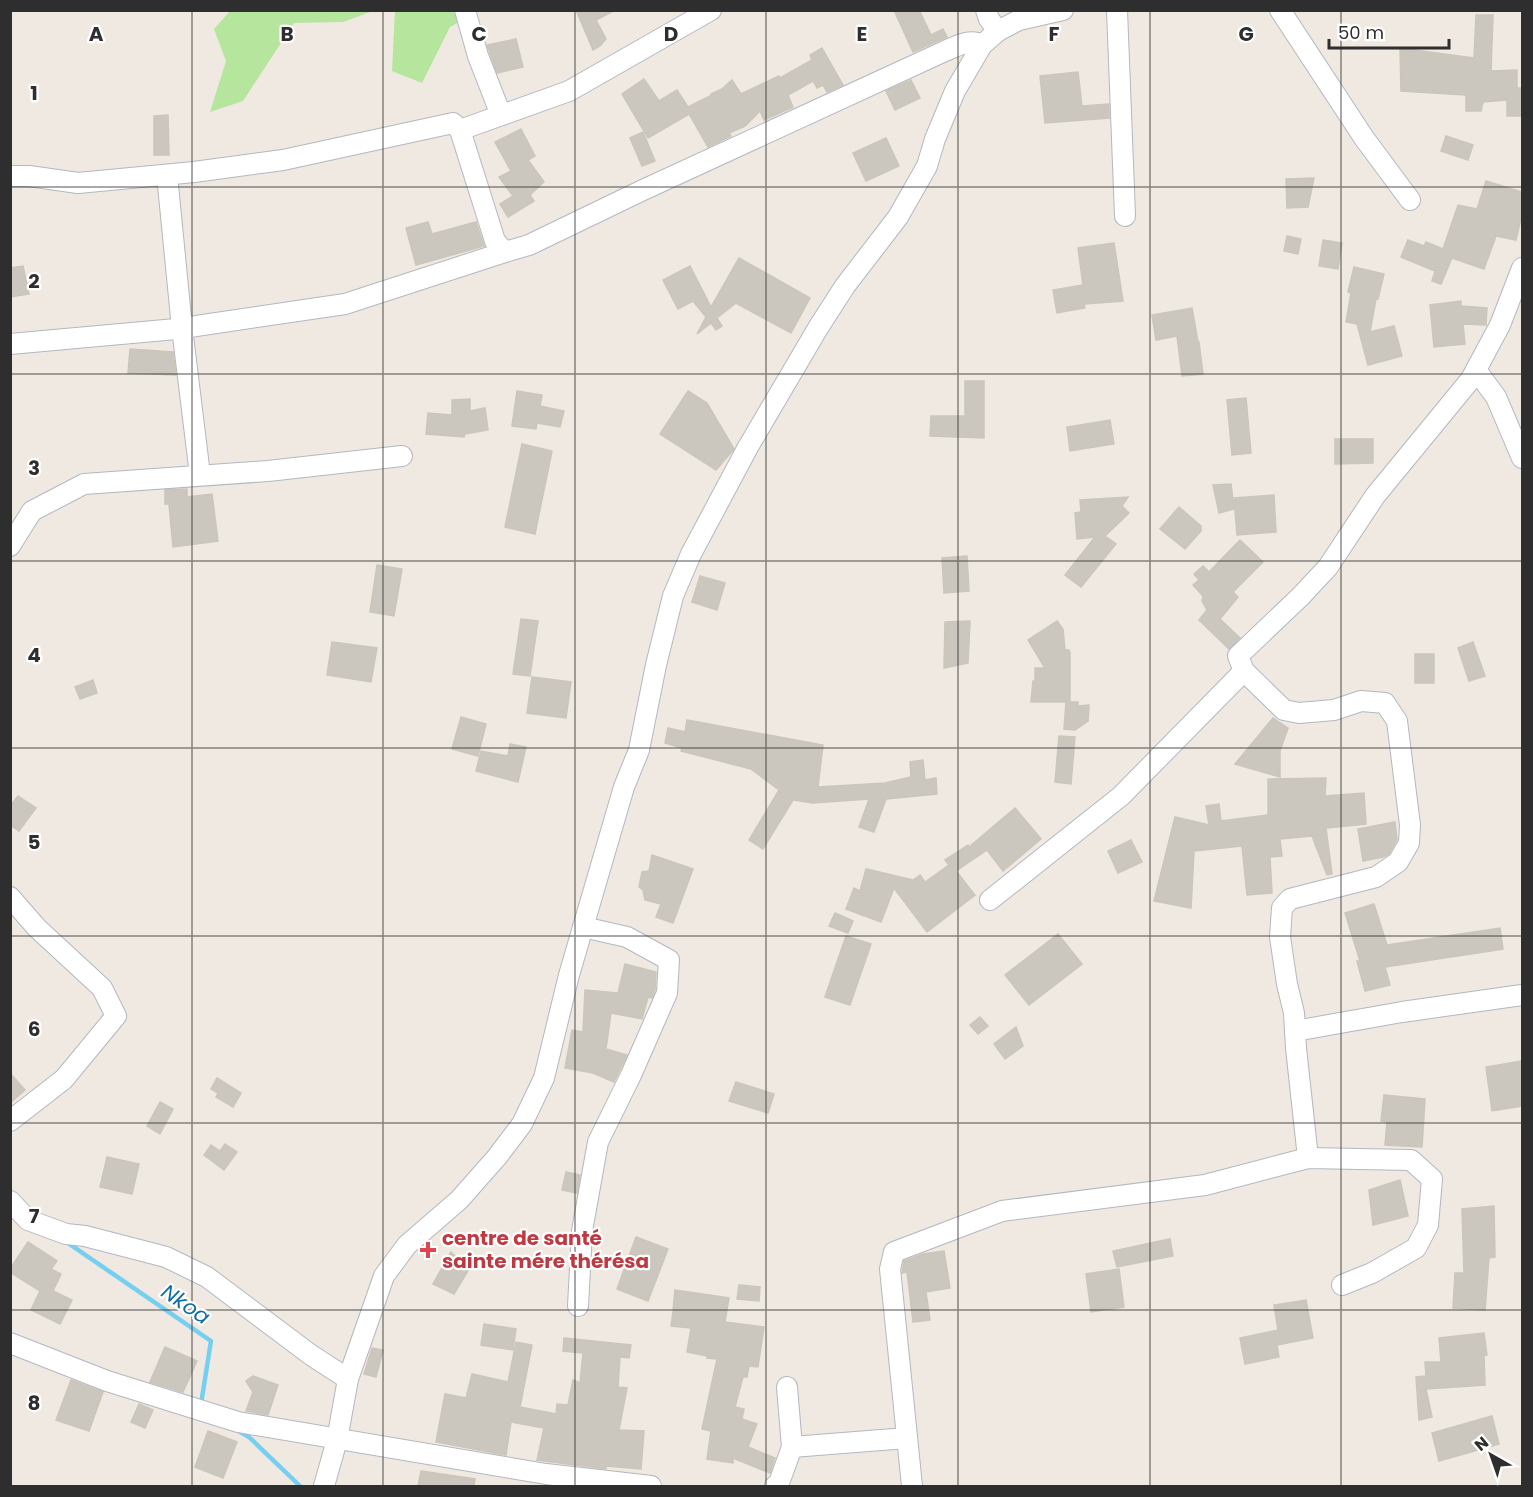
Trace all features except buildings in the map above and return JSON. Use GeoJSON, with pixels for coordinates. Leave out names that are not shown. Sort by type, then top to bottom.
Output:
{"type":"FeatureCollection","features":[{"type":"Feature","properties":{"kind":"street"},"geometry":{"type":"LineString","coordinates":[[465,10],[478,56],[501,115]]}},
{"type":"Feature","properties":{"kind":"street"},"geometry":{"type":"LineString","coordinates":[[460,130],[569,91],[711,10]]}},
{"type":"Feature","properties":{"kind":"street"},"geometry":{"type":"LineString","coordinates":[[986,10],[989,20],[998,32]]}},
{"type":"Feature","properties":{"kind":"street"},"geometry":{"type":"LineString","coordinates":[[324,1486],[337,1440],[348,1379],[384,1276],[406,1245],[459,1200],[497,1157],[522,1124],[544,1078],[569,975],[624,787],[639,750],[673,596],[691,554],[748,447],[818,328],[845,286],[898,217],[927,166],[935,139],[955,91],[982,45],[1018,20],[1063,10]]}},
{"type":"Feature","properties":{"kind":"street"},"geometry":{"type":"LineString","coordinates":[[1116,10],[1125,216]]}},
{"type":"Feature","properties":{"kind":"street"},"geometry":{"type":"LineString","coordinates":[[1280,10],[1364,138],[1410,200]]}},
{"type":"Feature","properties":{"kind":"street"},"geometry":{"type":"LineString","coordinates":[[10,344],[182,328],[345,304],[529,245],[945,51],[968,42],[982,45]]}},
{"type":"Feature","properties":{"kind":"street"},"geometry":{"type":"LineString","coordinates":[[10,176],[29,176],[78,183],[167,175],[284,160],[453,123],[460,130],[495,241],[505,252]]}},
{"type":"Feature","properties":{"kind":"street"},"geometry":{"type":"LineString","coordinates":[[167,175],[182,328],[200,475]]}},
{"type":"Feature","properties":{"kind":"street"},"geometry":{"type":"LineString","coordinates":[[1308,1158],[1294,1013],[1280,937],[1282,909],[1290,899],[1376,877],[1398,862],[1409,843],[1410,825],[1404,765],[1397,721],[1385,703],[1361,701],[1335,710],[1299,713],[1284,710],[1244,671],[1238,656],[1302,596],[1328,567],[1375,496],[1472,379],[1500,325],[1522,268]]}},
{"type":"Feature","properties":{"kind":"street"},"geometry":{"type":"LineString","coordinates":[[1476,370],[1496,397],[1522,458]]}},
{"type":"Feature","properties":{"kind":"street"},"geometry":{"type":"LineString","coordinates":[[10,546],[32,511],[84,484],[268,471],[402,456]]}},
{"type":"Feature","properties":{"kind":"street"},"geometry":{"type":"LineString","coordinates":[[990,900],[1121,796],[1244,671]]}},
{"type":"Feature","properties":{"kind":"street"},"geometry":{"type":"LineString","coordinates":[[10,897],[37,928],[102,988],[116,1016],[64,1079],[10,1121]]}},
{"type":"Feature","properties":{"kind":"street"},"geometry":{"type":"LineString","coordinates":[[578,1306],[582,1231],[598,1142],[667,993],[669,960],[627,937],[583,927]]}},
{"type":"Feature","properties":{"kind":"street"},"geometry":{"type":"LineString","coordinates":[[1295,1031],[1402,1012],[1522,995]]}},
{"type":"Feature","properties":{"kind":"street"},"geometry":{"type":"LineString","coordinates":[[912,1486],[890,1269],[894,1252],[1002,1211],[1205,1185],[1308,1158],[1412,1160],[1432,1179],[1428,1225],[1416,1248],[1372,1273],[1342,1285]]}},
{"type":"Feature","properties":{"kind":"street"},"geometry":{"type":"LineString","coordinates":[[10,1201],[28,1220],[66,1234],[86,1236],[166,1257],[207,1277],[311,1355],[348,1379]]}},
{"type":"Feature","properties":{"kind":"street"},"geometry":{"type":"LineString","coordinates":[[10,1343],[107,1380],[238,1422],[546,1474],[651,1486]]}},
{"type":"Feature","properties":{"kind":"street"},"geometry":{"type":"LineString","coordinates":[[774,1486],[779,1483],[792,1447],[787,1387]]}},
{"type":"Feature","properties":{"kind":"street"},"geometry":{"type":"LineString","coordinates":[[792,1447],[907,1438]]}},
{"type":"Feature","properties":{"kind":"green space"},"geometry":{"type":"Polygon","coordinates":[[[231,10],[373,11],[343,22],[294,23],[243,101],[210,112],[226,61],[214,29],[231,10]]]}},
{"type":"Feature","properties":{"kind":"green space"},"geometry":{"type":"Polygon","coordinates":[[[395,11],[478,11],[450,27],[422,83],[392,71],[395,11]]]}},
{"type":"Feature","properties":{"kind":"waterway","name":"Nkoa"},"geometry":{"type":"LineString","coordinates":[[65,1241],[211,1341],[201,1404]]}},
{"type":"Feature","properties":{"kind":"waterway","name":"Nkoa"},"geometry":{"type":"LineString","coordinates":[[237,1430],[249,1437],[300,1486]]}},
{"type":"Feature","properties":{"kind":"place","name":"centre de santé sainte mére thérésa"},"geometry":{"type":"Point","coordinates":[428,1250]}}]}
